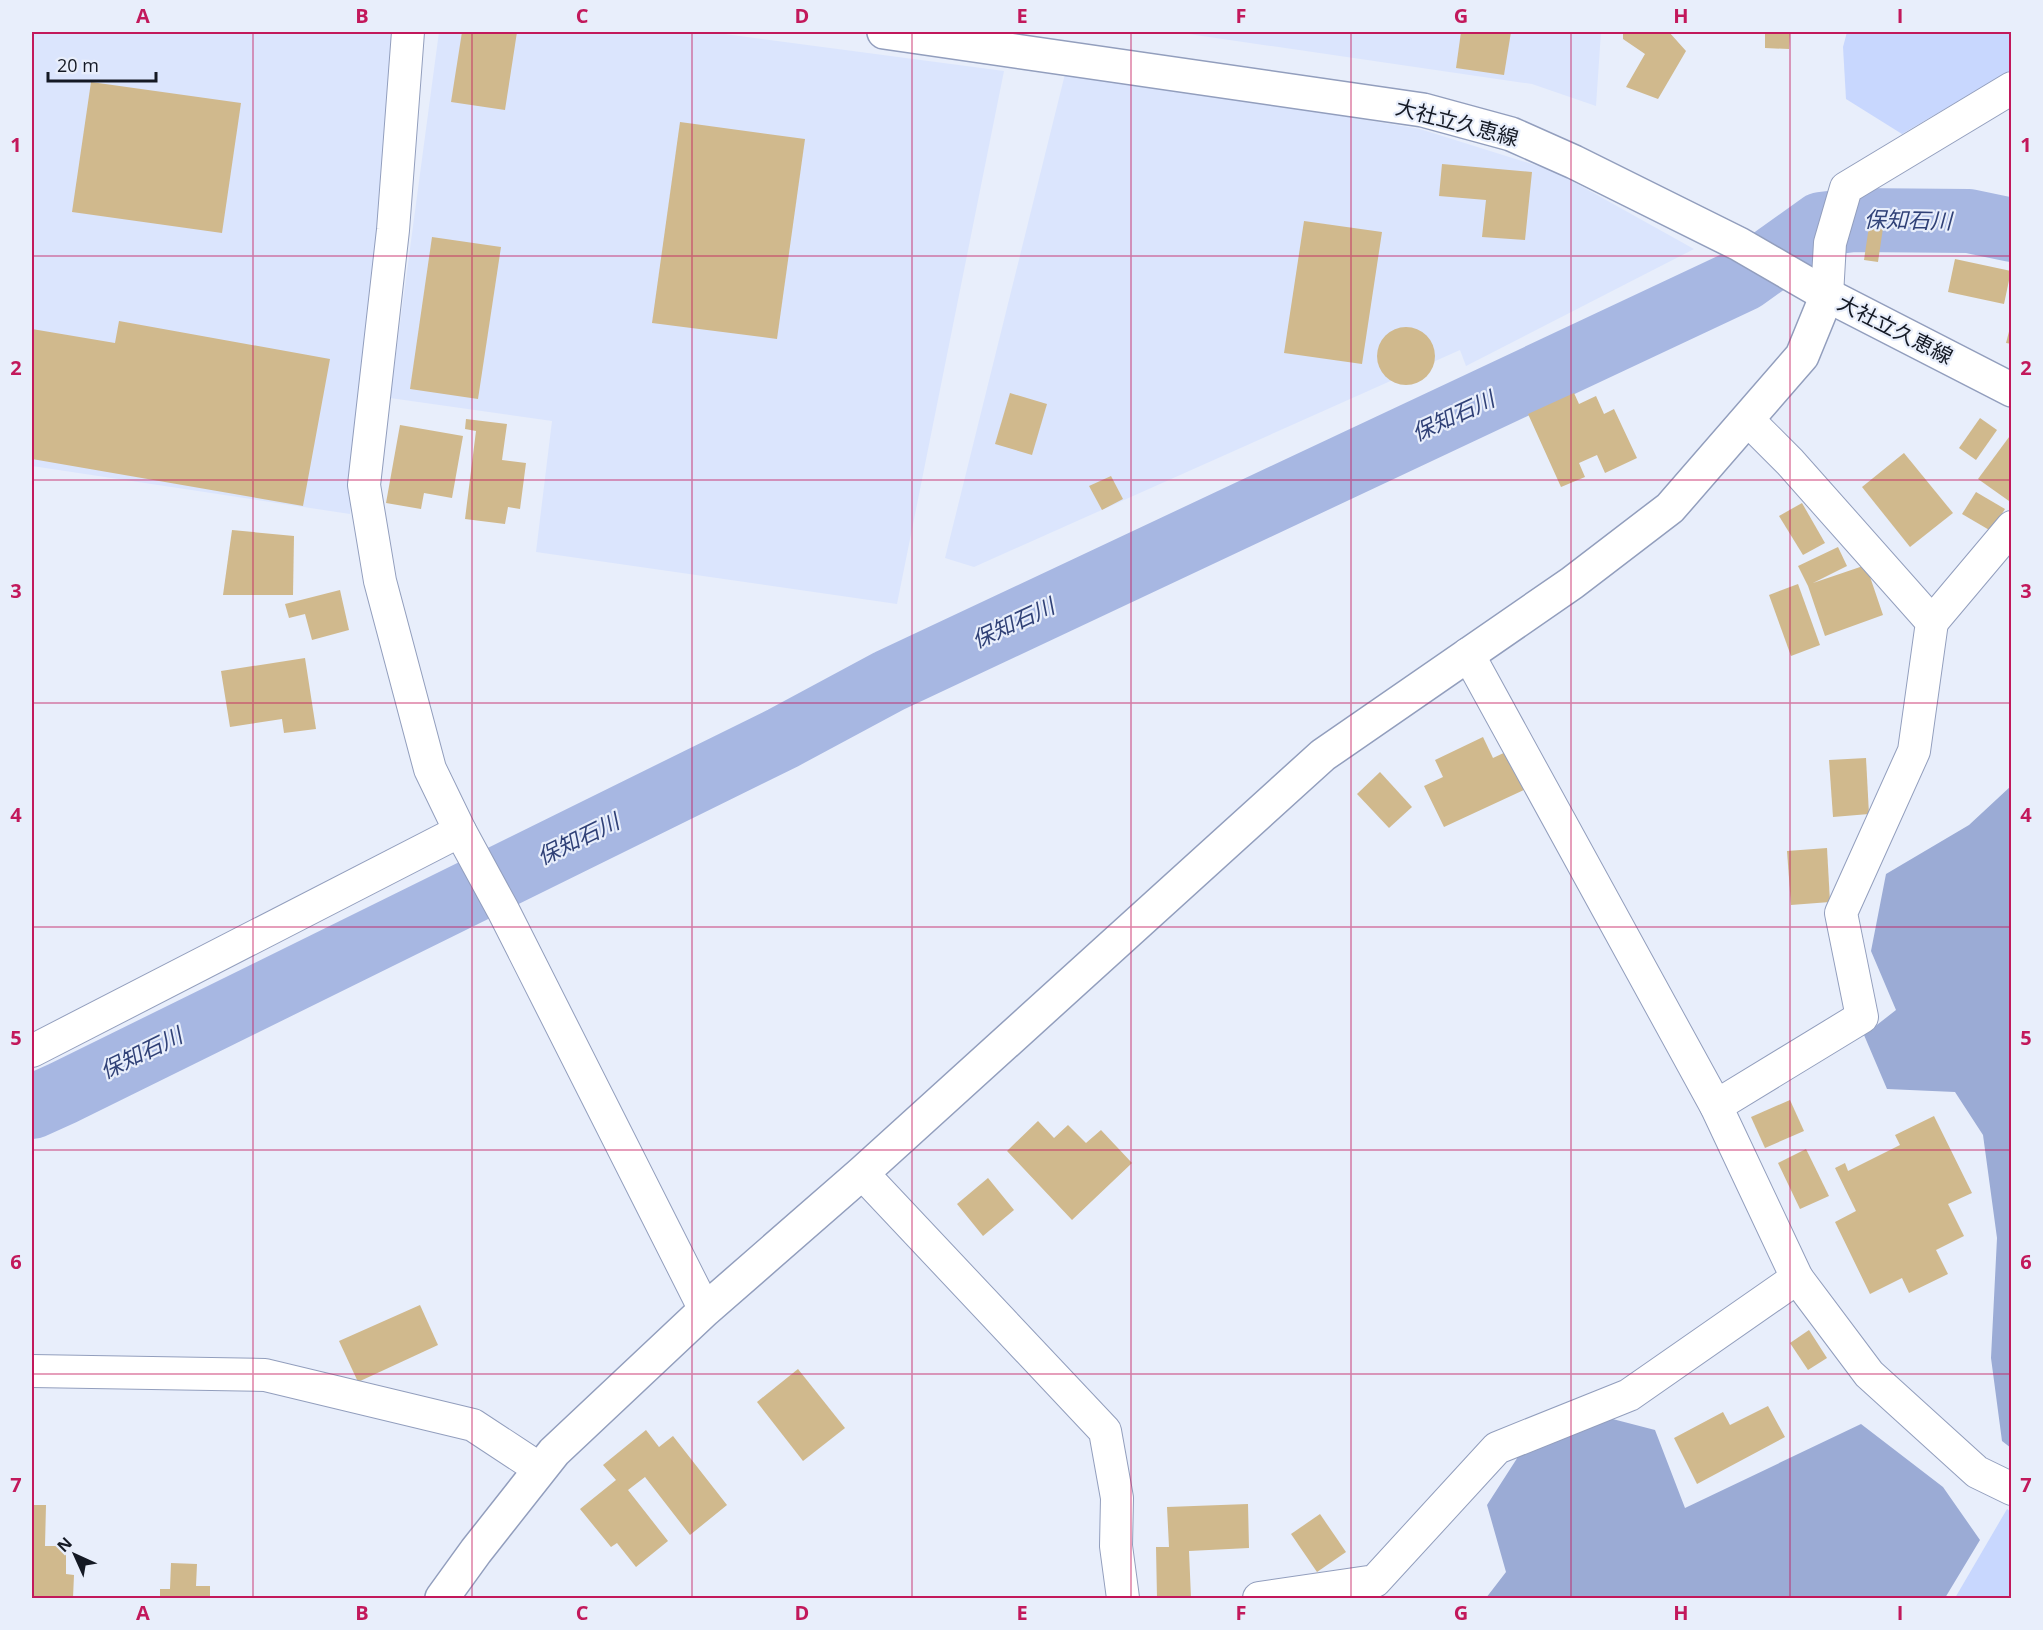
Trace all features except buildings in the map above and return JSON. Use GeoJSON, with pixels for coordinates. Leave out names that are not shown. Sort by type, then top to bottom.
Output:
{"type":"FeatureCollection","features":[{"type":"Feature","properties":{"kind":"street"},"geometry":{"type":"LineString","coordinates":[[408,32],[393,230],[364,485],[380,581],[430,769],[705,1310]]}},
{"type":"Feature","properties":{"kind":"street","name":"大社立久恵線"},"geometry":{"type":"LineString","coordinates":[[884,32],[1424,110],[1511,134],[1575,162],[1739,244],[1827,294],[2012,390]]}},
{"type":"Feature","properties":{"kind":"street"},"geometry":{"type":"LineString","coordinates":[[442,1599],[476,1551],[554,1452],[705,1310],[862,1173],[1323,755],[1572,583],[1670,508],[1802,356],[1827,294],[1830,243],[1846,188],[2012,88]]}},
{"type":"Feature","properties":{"kind":"street"},"geometry":{"type":"LineString","coordinates":[[1748,420],[1790,462],[1932,622]]}},
{"type":"Feature","properties":{"kind":"street"},"geometry":{"type":"LineString","coordinates":[[1716,1106],[1862,1017],[1841,912],[1914,751],[1932,622],[2012,527]]}},
{"type":"Feature","properties":{"kind":"street"},"geometry":{"type":"LineString","coordinates":[[1468,654],[1716,1106],[1797,1278],[1869,1374],[1977,1472],[2012,1489]]}},
{"type":"Feature","properties":{"kind":"street"},"geometry":{"type":"LineString","coordinates":[[32,1051],[460,831]]}},
{"type":"Feature","properties":{"kind":"street"},"geometry":{"type":"LineString","coordinates":[[862,1173],[1105,1431],[1117,1498],[1116,1546],[1124,1599]]}},
{"type":"Feature","properties":{"kind":"street"},"geometry":{"type":"LineString","coordinates":[[1259,1599],[1375,1581],[1497,1448],[1629,1395],[1797,1278]]}},
{"type":"Feature","properties":{"kind":"street"},"geometry":{"type":"LineString","coordinates":[[32,1371],[265,1375],[473,1425],[540,1469]]}},
{"type":"Feature","properties":{"kind":"shaded area"},"geometry":{"type":"Polygon","coordinates":[[[32,32],[397,32],[350,514],[32,466],[32,32]]]}},
{"type":"Feature","properties":{"kind":"shaded area"},"geometry":{"type":"Polygon","coordinates":[[[439,32],[710,32],[1004,71],[897,604],[536,552],[552,421],[390,398],[439,32]]]}},
{"type":"Feature","properties":{"kind":"shaded area"},"geometry":{"type":"Polygon","coordinates":[[[1175,32],[1601,32],[1596,106],[1532,84],[1175,32]]]}},
{"type":"Feature","properties":{"kind":"shaded area"},"geometry":{"type":"Polygon","coordinates":[[[1847,32],[2011,32],[2011,70],[1902,134],[1846,99],[1843,47],[1847,32]]]}},
{"type":"Feature","properties":{"kind":"shaded area"},"geometry":{"type":"Polygon","coordinates":[[[1066,70],[1420,129],[1554,171],[1694,249],[1466,366],[1460,350],[974,567],[945,558],[1066,70]]]}},
{"type":"Feature","properties":{"kind":"shaded area"},"geometry":{"type":"Polygon","coordinates":[[[2011,786],[2011,1448],[2002,1441],[1991,1358],[1997,1238],[1983,1135],[1955,1092],[1887,1089],[1864,1035],[1896,1010],[1871,951],[1886,874],[1969,825],[2011,786]]]}},
{"type":"Feature","properties":{"kind":"shaded area"},"geometry":{"type":"Polygon","coordinates":[[[1601,1416],[1655,1430],[1685,1508],[1861,1424],[1943,1487],[1980,1540],[1945,1598],[1486,1598],[1506,1572],[1487,1505],[1523,1449],[1601,1416]]]}},
{"type":"Feature","properties":{"kind":"shaded area"},"geometry":{"type":"Polygon","coordinates":[[[2007,1509],[2011,1512],[2011,1598],[1955,1598],[2007,1509]]]}},
{"type":"Feature","properties":{"kind":"waterway","name":"保知石川"},"geometry":{"type":"LineString","coordinates":[[32,1107],[783,738],[889,681],[1744,279],[1821,224],[1854,220],[1969,221],[2012,230]]}}]}
